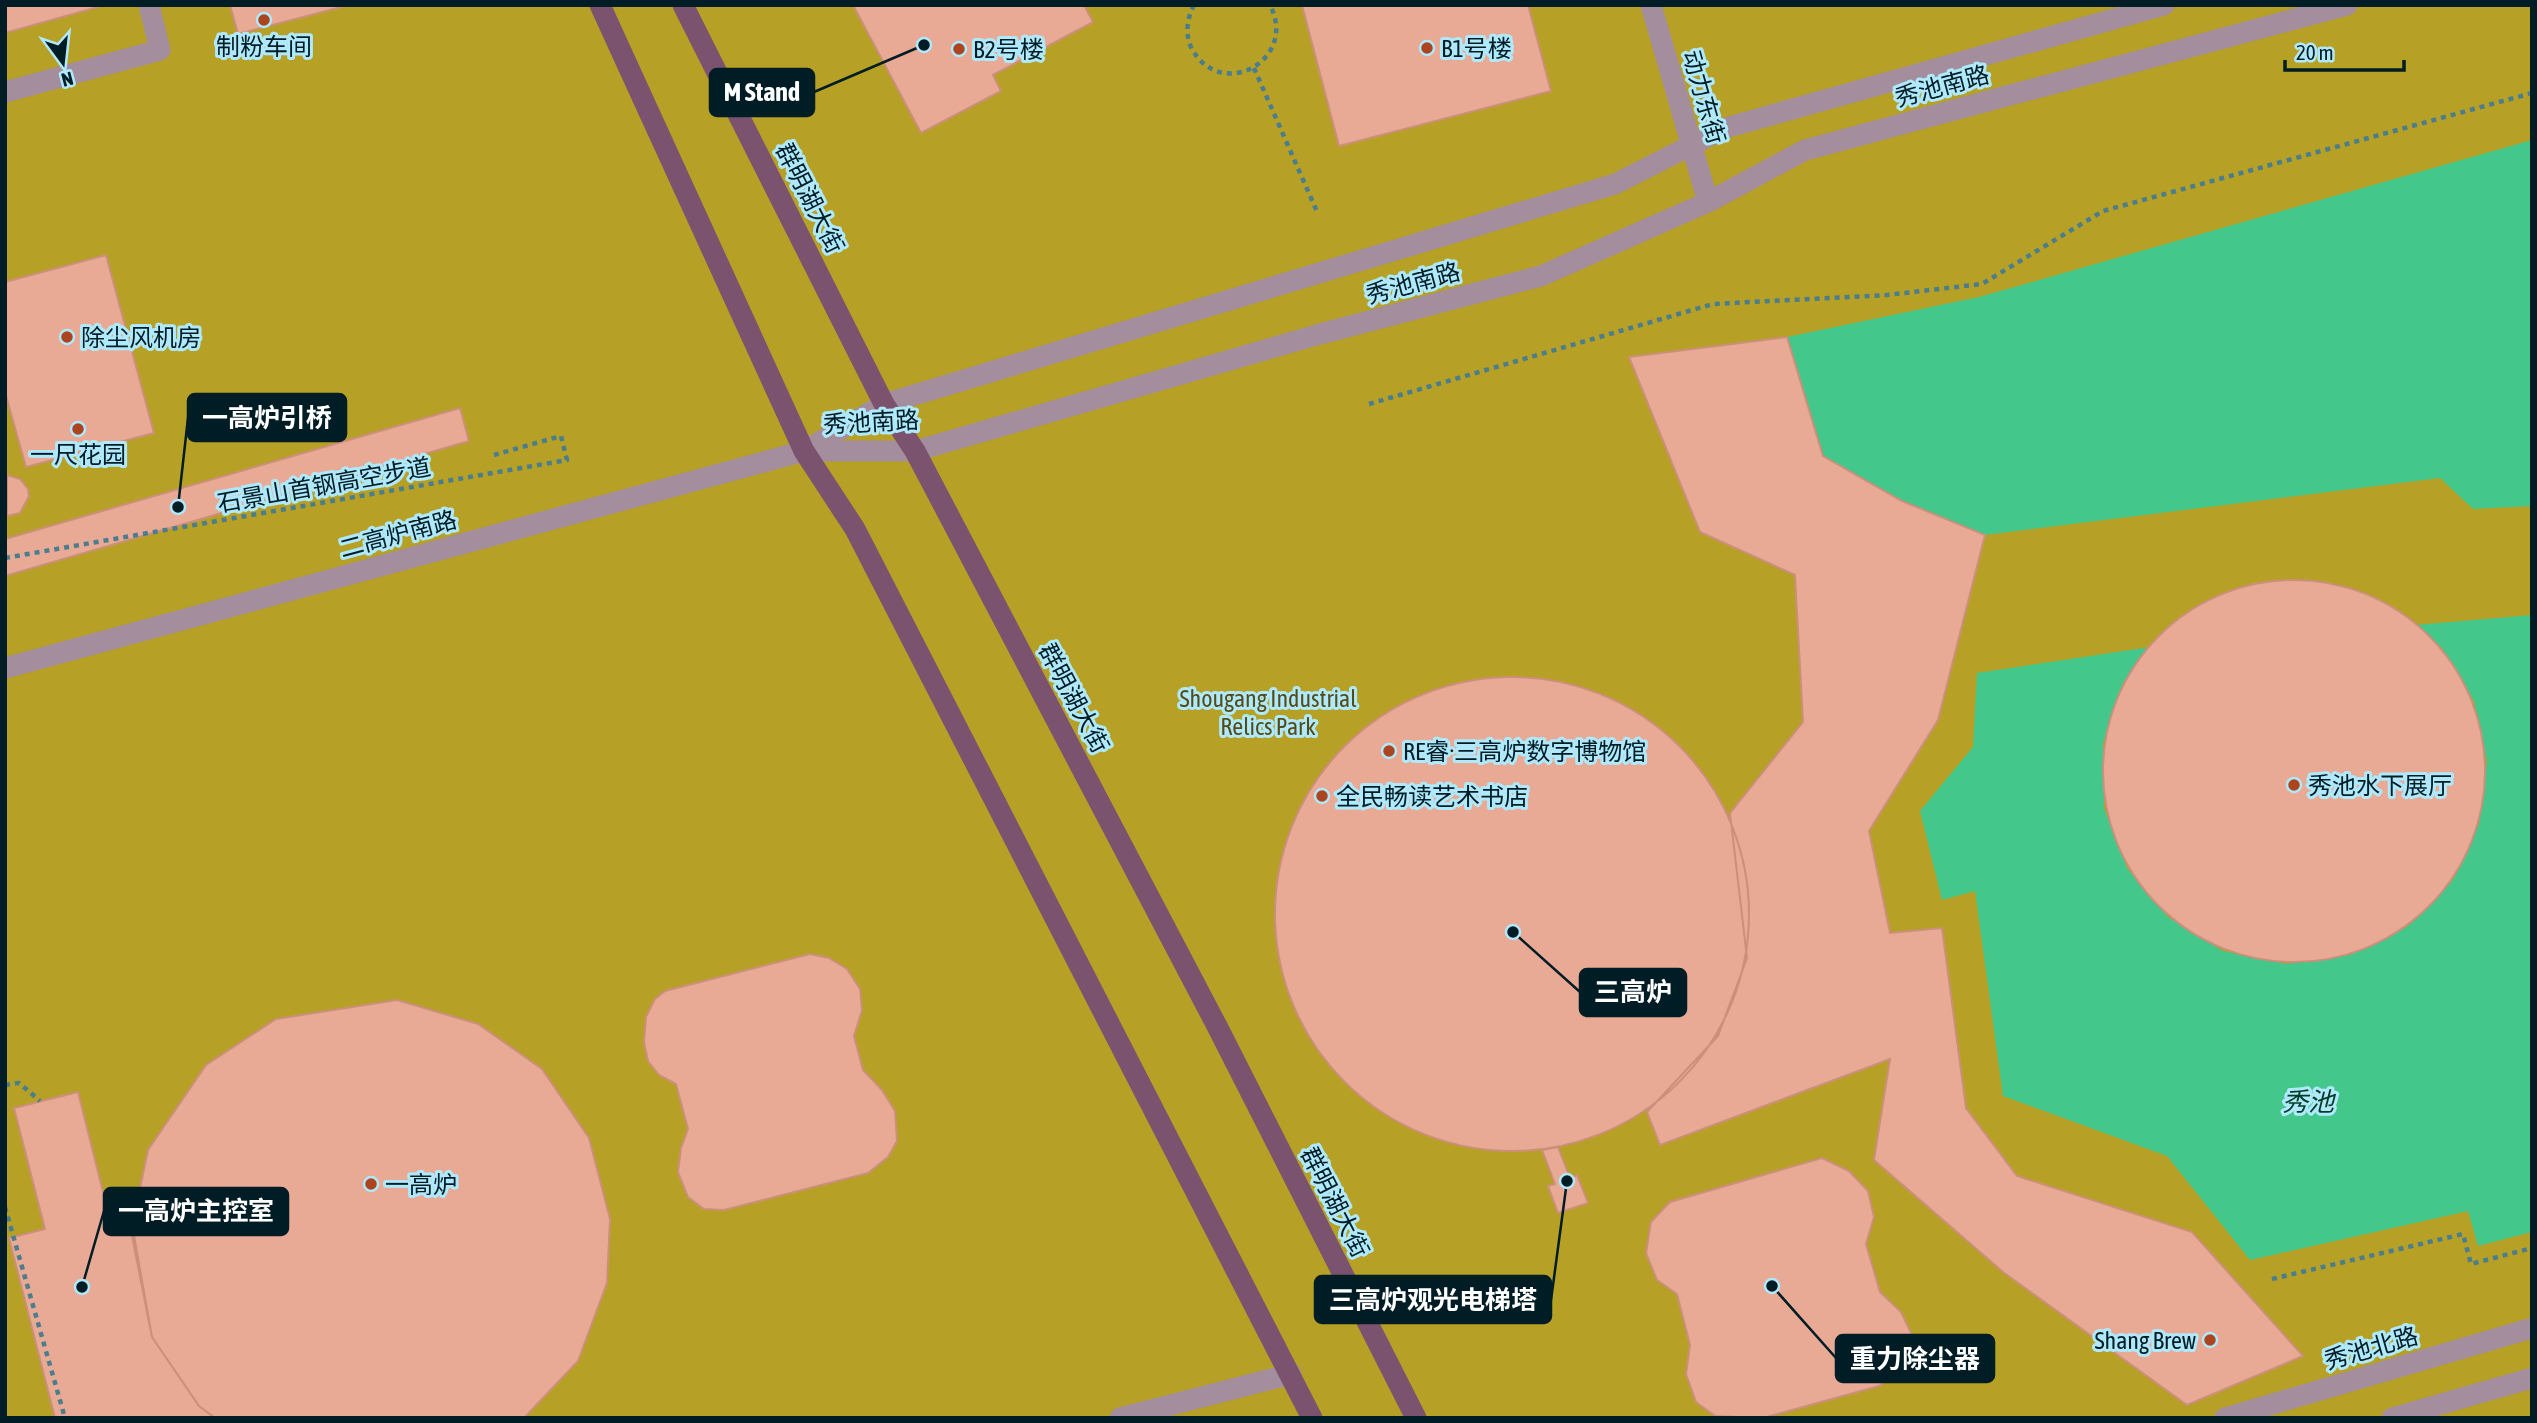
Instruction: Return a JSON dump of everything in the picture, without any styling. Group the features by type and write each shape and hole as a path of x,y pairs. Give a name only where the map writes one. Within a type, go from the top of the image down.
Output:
{"main road":[{"path":"600,5 804,451 855,529 1312,1418"},
{"name":"群明湖大街","path":"683,5 884,404 915,451 1218,1028 1416,1418"}],"street":[{"path":"5,92 160,50 149,5"},
{"name":"动力东街","path":"1651,5 1708,202"},
{"name":"秀池南路","path":"804,451 884,404 1615,184 1725,128 2164,5"},
{"name":"秀池南路","path":"804,451 915,451 1320,334 1541,276 1708,202 1805,150 2347,5"},
{"name":"二高炉南路","path":"5,668 804,451"},
{"name":"秀池北路","path":"2225,1418 2532,1328"},
{"path":"1120,1418 1291,1374"},
{"path":"2392,1418 2532,1378"}],"path":[{"path":"1194,5 1187,27 1189,43 1196,56 1208,67 1222,73 1239,73 1254,68 1266,59 1274,45 1277,30 1269,5"},
{"path":"1254,68 1318,214"},
{"path":"1369,404 1713,304 1887,295 1982,284 2103,211 2532,93"},
{"name":"石景山首钢高空步道","path":"5,558 567,460 561,436 494,455"},
{"path":"5,1085 19,1083 40,1101"},
{"path":"5,1207 65,1418"},
{"path":"2272,1279 2463,1234 2471,1264 2532,1248"}],"green space":[{"name":"Shougang Industrial Relics Park","path":"5,5 2532,5 2532,1418 5,1418"}],"water":[{"path":"2532,140 2532,506 2473,509 2440,478 1985,535 1902,501 1823,456 1787,337 1979,297"},
{"name":"秀池","path":"2532,615 2532,1232 2478,1246 2468,1211 2250,1260 2167,1156 2003,1096 1975,891 1942,900 1920,811 1973,747 1977,673 2150,647 2123,683 2103,743 2104,808 2127,868 2168,917 2223,951 2287,964 2350,955 2408,926 2453,880 2479,824 2487,762 2474,701 2442,648 2415,625"}],"building":[{"path":"5,5 105,5 5,33"},
{"name":"制粉车间","path":"230,5 349,5 238,34"},
{"name":"B2号楼","path":"853,5 1084,5 1093,22 993,75 1001,91 921,133"},
{"name":"B1号楼","path":"1302,5 1528,5 1551,91 1339,146"},
{"name":"除尘风机房","path":"106,255 154,433 26,467 5,392 5,282"},
{"path":"1787,337 1823,456 1902,501 1985,535 1938,720 1869,831 1890,933 1942,928 1966,1108 2017,1176 2192,1232 2303,1356 2187,1405 2003,1272 1874,1160 1890,1059 1660,1145 1647,1112 1718,1036 1747,958 1730,813 1803,722 1795,575 1700,532 1629,357"},
{"path":"460,408 469,441 5,576 5,539"},
{"path":"7,475 20,479 28,489 29,496 20,513 7,516"},
{"name":"秀池水下展厅","path":"2294,580 2331,584 2367,595 2400,612 2429,636 2453,665 2470,698 2481,734 2485,771 2481,808 2470,844 2453,877 2429,906 2400,930 2367,947 2331,958 2294,962 2257,958 2221,947 2188,930 2159,906 2135,877 2118,844 2107,808 2103,771 2107,734 2118,698 2135,665 2159,636 2188,612 2221,595 2257,584"},
{"path":"1512,677 1558,682 1603,695 1644,717 1680,746 1709,782 1731,823 1744,868 1749,914 1744,960 1731,1005 1709,1046 1680,1082 1644,1111 1603,1133 1558,1146 1512,1151 1466,1146 1421,1133 1380,1111 1344,1082 1315,1046 1293,1005 1280,960 1275,914 1280,868 1293,823 1315,782 1344,746 1380,717 1421,695 1466,682"},
{"path":"810,954 829,958 847,969 860,989 862,1010 854,1036 863,1070 882,1090 895,1111 897,1141 888,1157 868,1173 724,1210 704,1209 688,1197 678,1172 681,1148 688,1129 676,1084 659,1075 648,1061 644,1042 646,1017 655,999 665,991"},
{"name":"一高炉","path":"397,1000 478,1024 542,1069 589,1138 610,1219 607,1283 578,1361 524,1418 215,1418 199,1406 152,1337 131,1231 148,1150 206,1065 276,1019"},
{"path":"78,1092 112,1228 132,1224 152,1337 199,1406 215,1418 55,1418 9,1238 45,1229 14,1108"},
{"path":"1558,1147 1570,1178 1577,1175 1588,1203 1558,1213 1548,1186 1555,1184 1542,1150"},
{"path":"1822,1158 1849,1171 1868,1191 1874,1217 1866,1244 1880,1292 1901,1312 1911,1333 1905,1366 1879,1386 1763,1418 1715,1416 1696,1402 1686,1374 1690,1345 1677,1294 1657,1280 1646,1253 1651,1222 1670,1202"}],"place":[{"name":"制粉车间","path":"264,20"},
{"name":"M Stand","path":"924,45"},
{"name":"B1号楼","path":"1427,48"},
{"name":"B2号楼","path":"959,49"},
{"name":"除尘风机房","path":"67,337"},
{"name":"一尺花园","path":"78,429"},
{"name":"一高炉引桥","path":"178,507"},
{"name":"RE睿·三高炉数字博物馆","path":"1389,751"},
{"name":"秀池水下展厅","path":"2294,785"},
{"name":"全民畅读艺术书店","path":"1322,796"},
{"name":"三高炉","path":"1513,932"},
{"name":"三高炉观光电梯塔","path":"1567,1181"},
{"name":"一高炉","path":"371,1184"},
{"name":"重力除尘器","path":"1772,1286"},
{"name":"一高炉主控室","path":"82,1287"},
{"name":"Shang Brew","path":"2210,1340"}]}
